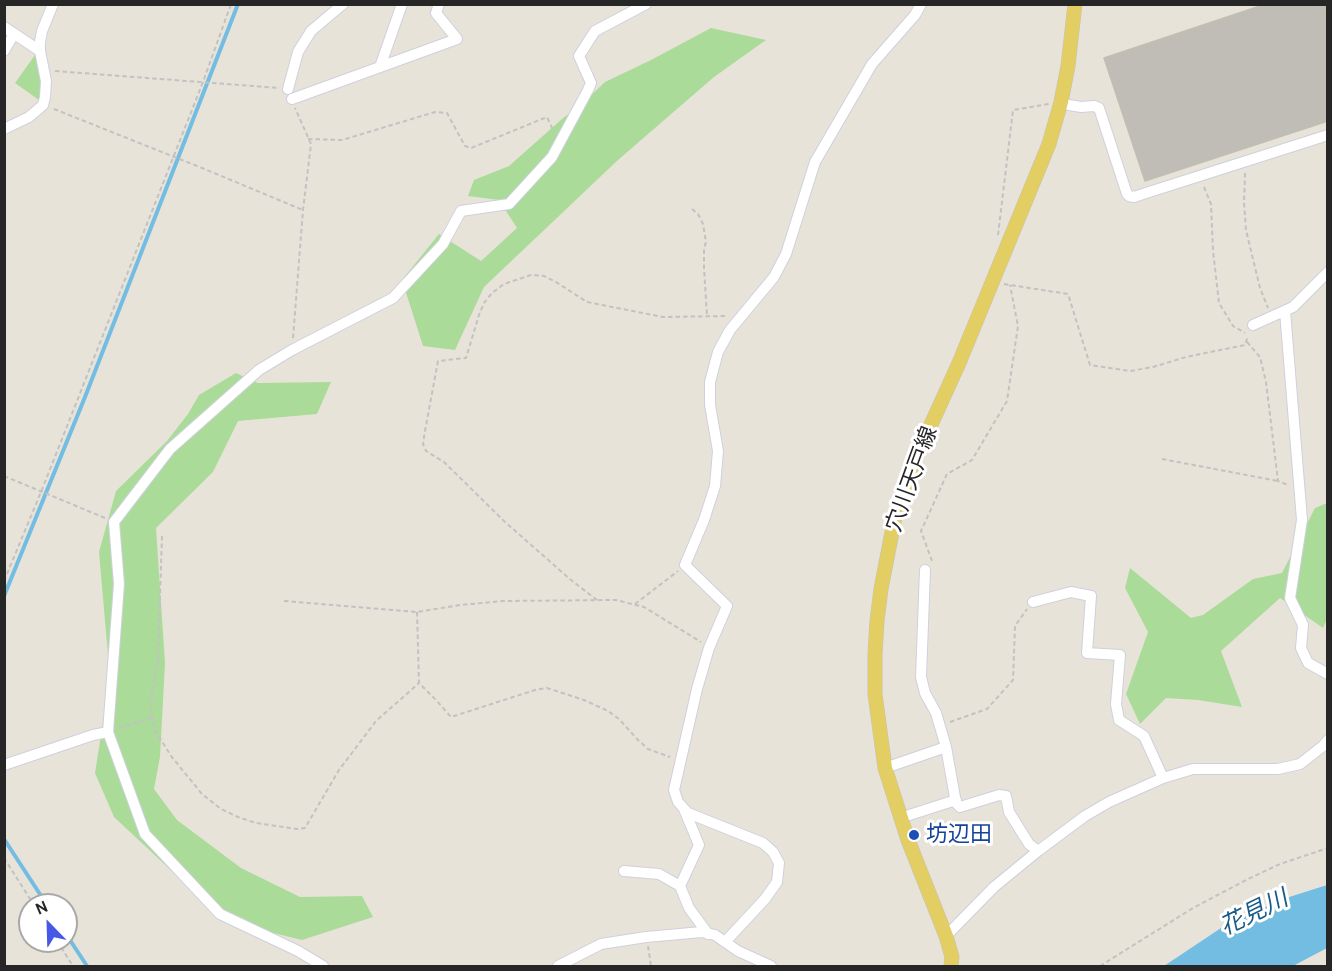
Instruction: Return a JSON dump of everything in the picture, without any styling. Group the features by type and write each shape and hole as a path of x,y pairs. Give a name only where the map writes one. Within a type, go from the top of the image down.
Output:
{"main road":[{"name":"穴川天戸線","path":"950,966 952,957 946,936 921,876 885,768 875,694 875,654 881,589 895,517 914,462 959,363 1049,144 1068,66 1075,4"}],"street":[{"path":"4,129 29,117 43,105 46,81 40,51 42,31 53,4"},
{"path":"343,4 311,31 298,52 290,94 380,67 457,39 436,13 439,4"},
{"path":"380,67 402,4"},
{"path":"322,966 298,951 220,914 145,834 108,732 119,585 114,522 170,449 259,370 292,350 393,298 443,244 461,211 509,204 552,157 591,83 579,56 596,31 646,4"},
{"path":"725,942 765,899 777,882 779,863 773,852 763,843 688,813 678,802 674,790 697,689 709,648 727,606 685,565 715,486 718,451 710,405 710,381 718,352 729,330 774,277 786,254 814,162 872,64 915,15 921,4"},
{"path":"4,27 40,51"},
{"path":"4,51 15,34"},
{"path":"1061,102 1081,107 1099,108 1127,194 1134,197 1328,135"},
{"path":"1253,325 1293,307 1328,272"},
{"path":"1285,311 1302,520 1290,598 1303,625 1301,648 1308,663 1328,674"},
{"path":"925,570 921,677 925,693 936,713 946,747 956,803 960,807 999,795 1006,796 1009,812 1029,844 1038,851"},
{"path":"1032,602 1071,592 1091,596 1087,653 1120,655 1116,704 1119,720 1144,736 1163,778"},
{"path":"4,765 108,732"},
{"path":"946,936 994,887 1085,816 1109,802 1163,778 1193,769 1278,769 1300,764 1328,740"},
{"path":"885,768 946,747"},
{"path":"900,818 956,800"},
{"path":"680,886 699,845 684,809"},
{"path":"624,871 659,874 680,886 689,908 708,934"},
{"path":"558,966 601,944 702,932 715,935 738,951 771,966"}],"path":[{"path":"4,581 41,492 231,4"},
{"path":"44,70 213,83 290,94 298,119 311,144 303,210 292,350"},
{"path":"996,245 1013,110 1061,102"},
{"path":"43,105 303,210"},
{"path":"308,139 342,140 435,112 447,113 465,146 471,148 547,117 559,144"},
{"path":"1245,161 1246,230 1260,288 1272,316"},
{"path":"992,282 1068,294 1090,365 1130,371 1245,345 1249,334 1233,326 1219,303 1211,204 1198,176"},
{"path":"692,208 703,224 706,242 704,268 707,316"},
{"path":"597,600 505,522 444,462 426,451 423,444 438,361 466,357 484,303 504,284 531,275 544,276 586,302 663,317 742,315"},
{"path":"925,570 932,561 921,531 947,474 972,460 1006,401 1018,326 1010,285"},
{"path":"1246,341 1260,357 1266,382 1278,481"},
{"path":"1162,459 1278,481 1299,489"},
{"path":"4,476 114,522"},
{"path":"162,536 158,657 150,705 152,717 155,729 171,756 202,794 221,809 256,823 297,829 305,828 339,770 376,721 419,683"},
{"path":"635,604 685,565"},
{"path":"284,601 417,612 504,601 616,600 635,604 656,614 709,648"},
{"path":"939,725 987,709 1013,680 1015,626 1032,602"},
{"path":"417,612 419,683 451,717 547,688 584,700 608,711 648,749 681,762"},
{"path":"108,732 152,717"},
{"path":"1100,966 1193,908 1248,879 1280,864 1328,848"},
{"path":"4,858 26,893"},
{"path":"646,937 651,966"},
{"path":"65,953 73,966"}],"green space":[{"path":"711,28 766,40 714,77 618,160 484,287 455,350 423,346 402,280 439,234 481,261 517,228 499,200 468,196 474,180 509,166 605,82"},
{"path":"35,55 41,77 39,100 15,83"},
{"path":"236,373 258,383 331,382 317,414 238,421 213,472 156,528 165,663 160,757 154,789 177,820 241,868 300,897 362,896 373,917 302,940 245,926 175,874 114,817 95,773 110,678 99,552 116,491 167,441 188,414 199,395"},
{"path":"1327,503 1327,619 1323,628 1280,598 1221,651 1242,707 1166,698 1140,724 1126,694 1148,632 1125,588 1130,568 1191,618 1203,615 1253,579 1282,573 1315,508"}],"water":[{"name":"花見川","path":"1327,885 1327,948 1293,966 1164,966 1224,926 1283,899"}],"building":[{"path":"1266,4 1328,4 1328,121 1145,181 1104,58"}],"waterway":[{"path":"4,596 85,397 238,4"},
{"path":"4,839 39,893"},
{"path":"78,952 87,966"}],"place":[{"name":"坊辺田","path":"914,835"}]}
